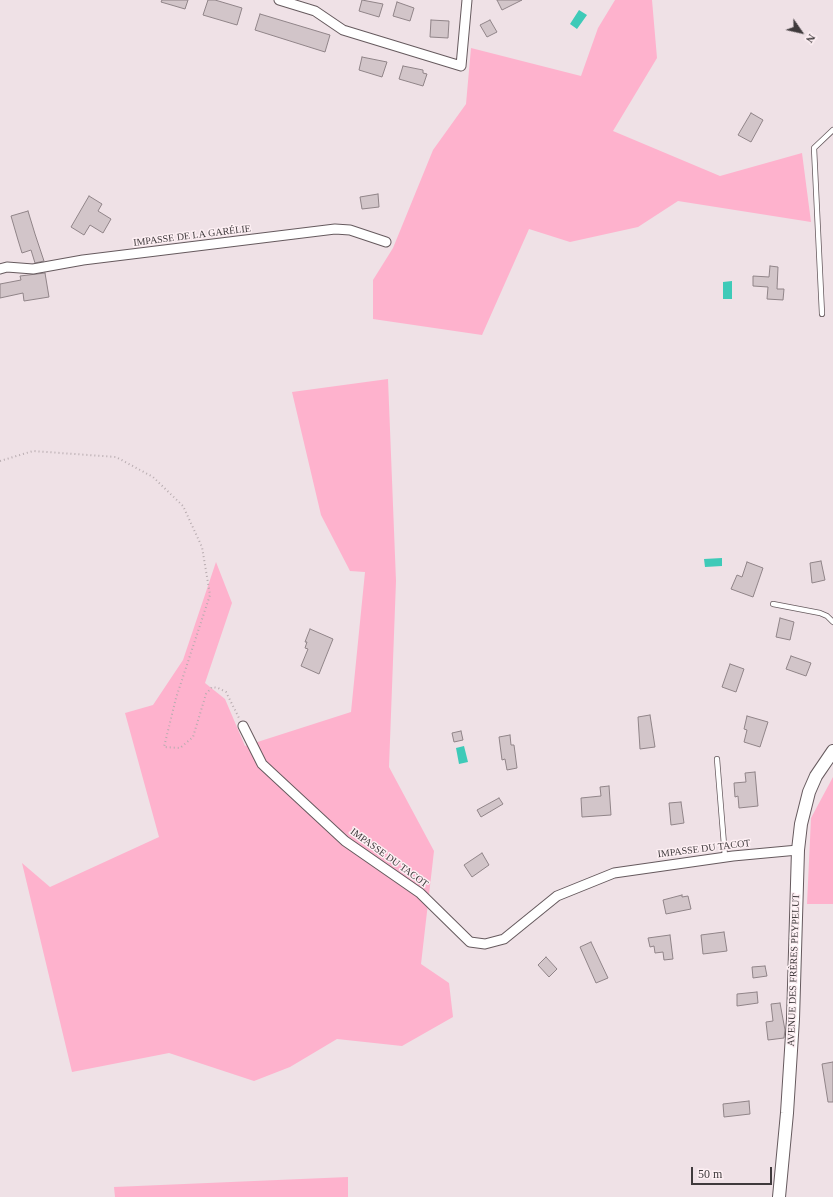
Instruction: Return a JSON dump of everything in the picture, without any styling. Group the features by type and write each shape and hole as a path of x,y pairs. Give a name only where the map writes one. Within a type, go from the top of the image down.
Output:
{"main road":[{"name":"AVENUE DES FRÈRES PEYPELUT","path":"779,1197 787,1113 793,1019 798,850 803,810 809,792 816,776 833,751"}],"street":[{"path":"279,0 315,10 343,30 461,66 466,0"},
{"name":"IMPASSE DE LA GARÉLIE","path":"0,270 7,267 33,269 83,260 334,229 350,230 386,242"},
{"name":"IMPASSE DU TACOT","path":"243,726 262,764 345,841 420,893 470,942 485,944 504,938 557,896 614,873 725,857 798,850"}],"lane":[{"path":"822,314 814,148 833,130"},
{"path":"773,604 820,613 827,616 833,622"},
{"path":"717,759 725,857"}],"path":[{"path":"0,461 33,451 116,456 153,477 184,506 202,547 210,595 176,698 164,747 180,748 193,737 206,694 212,687 226,692 243,726"}],"shaded area":[{"path":"615,0 652,0 657,58 613,131 720,176 802,153 811,222 678,201 638,227 570,242 529,229 482,335 373,319 373,280 393,248 433,150 466,104 471,48 581,76 598,28"},
{"path":"579,10 587,15 577,29 570,24"},
{"path":"732,281 732,299 723,299 723,282"},
{"path":"388,379 396,581 389,767 434,851 421,964 449,983 453,1017 402,1046 337,1039 290,1067 254,1081 169,1053 72,1072 22,863 50,887 159,837 125,713 153,705 183,660 216,562 232,603 205,683 225,699 245,746 351,712 365,572 350,571 321,515 292,392"},
{"path":"722,558 722,566 705,567 704,559"},
{"path":"464,746 468,762 459,764 456,748"},
{"path":"833,777 833,904 807,904 811,818"},
{"path":"348,1177 348,1197 115,1197 114,1187"}],"building":[{"path":"162,0 188,0 185,9 161,2"},
{"path":"208,0 215,0 242,8 237,25 203,15"},
{"path":"362,0 383,4 379,17 359,11"},
{"path":"497,0 522,0 502,10"},
{"path":"397,2 414,8 410,21 393,16"},
{"path":"260,14 330,35 325,52 255,30"},
{"path":"431,20 449,21 448,38 430,37"},
{"path":"490,20 497,32 487,37 480,25"},
{"path":"362,57 387,62 382,77 359,70"},
{"path":"403,66 423,70 423,73 427,74 423,86 399,79"},
{"path":"751,113 763,120 751,142 738,135"},
{"path":"378,194 379,207 362,209 360,197"},
{"path":"89,196 102,204 98,211 111,219 103,233 90,225 84,235 71,227"},
{"path":"28,211 44,261 35,263 31,250 22,253 11,216"},
{"path":"770,266 778,267 777,289 784,289 783,300 767,299 768,287 753,286 753,276 769,277"},
{"path":"45,273 49,297 24,301 23,293 0,298 0,284 21,280 20,276"},
{"path":"821,561 825,580 812,583 810,563"},
{"path":"747,562 763,568 753,597 731,589 737,575 742,577"},
{"path":"780,618 794,622 790,640 776,637"},
{"path":"310,629 333,639 319,674 301,666 308,649 305,648 307,642 305,642"},
{"path":"791,656 811,663 806,676 786,669"},
{"path":"730,664 744,669 736,692 722,687"},
{"path":"650,715 655,747 640,749 638,717"},
{"path":"747,716 768,722 760,747 744,742 747,730 744,729"},
{"path":"461,731 463,740 454,742 452,733"},
{"path":"510,735 511,745 514,745 517,768 507,770 505,759 502,760 499,737"},
{"path":"755,772 758,806 739,808 738,796 735,797 734,783 746,782 745,773"},
{"path":"609,786 611,815 582,817 581,798 601,796 600,787"},
{"path":"499,798 503,804 481,817 477,810"},
{"path":"681,802 684,823 671,825 669,803"},
{"path":"482,853 489,865 472,877 464,865"},
{"path":"682,895 682,897 688,896 691,909 666,914 663,900"},
{"path":"724,932 727,951 703,954 701,935"},
{"path":"670,935 673,959 664,960 663,952 655,953 654,946 650,947 648,938"},
{"path":"591,942 608,978 596,983 580,947"},
{"path":"546,957 557,969 549,977 538,965"},
{"path":"765,966 767,976 753,978 752,967"},
{"path":"757,992 758,1003 737,1006 737,994"},
{"path":"780,1003 785,1030 784,1038 768,1040 766,1022 773,1021 771,1004"},
{"path":"833,1062 833,1102 828,1102 822,1064"},
{"path":"749,1101 750,1114 724,1117 723,1104"}]}
